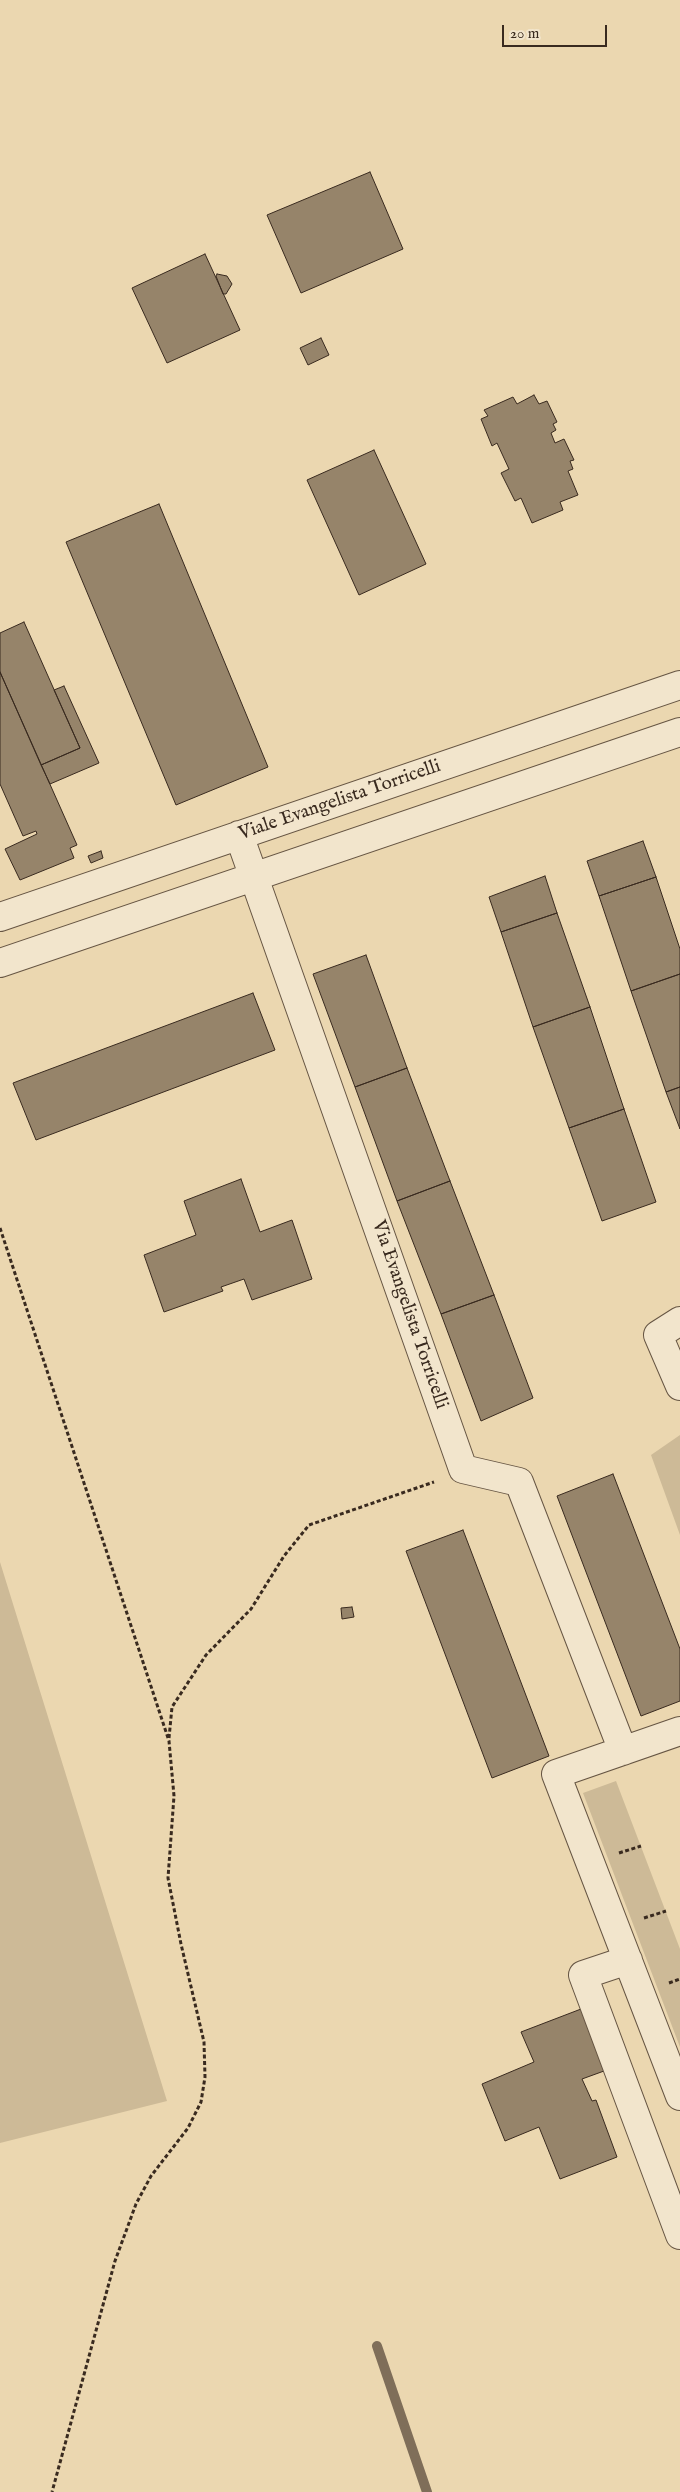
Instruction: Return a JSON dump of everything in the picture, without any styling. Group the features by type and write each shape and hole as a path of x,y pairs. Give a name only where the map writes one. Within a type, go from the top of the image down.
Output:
{"street":[{"name":"Viale Evangelista Torricelli","path":"0,917 680,685"},
{"path":"0,963 680,732"},
{"name":"Via Evangelista Torricelli","path":"239,835 463,1469"},
{"path":"680,1321 658,1335 680,1386"},
{"path":"463,1469 519,1482 624,1750"},
{"path":"680,1731 556,1774 680,2096"},
{"path":"628,1960 583,1975 680,2236"}],"path":[{"path":"0,1228 169,1741"},
{"path":"52,2492 114,2261 144,2190 152,2176 188,2128 201,2102 205,2077 204,2042 168,1878 174,1796 169,1741 172,1707 206,1655 251,1610 284,1556 309,1525 435,1482 463,1469"}],"shaded area":[{"path":"680,1435 680,1535 651,1455"},
{"path":"0,1562 167,2101 0,2143"},
{"path":"616,1781 680,1949 680,2047 583,1793"}],"building":[{"path":"370,172 403,249 301,293 267,215"},
{"path":"205,254 240,330 167,363 132,288"},
{"path":"217,274 227,276 232,284 226,294 223,294 216,276"},
{"path":"321,338 329,355 308,365 300,348"},
{"path":"534,395 539,404 547,401 557,422 553,424 556,430 551,433 555,443 564,439 574,460 570,461 573,469 568,471 578,495 560,502 563,510 532,523 521,498 515,501 501,473 509,469 497,443 492,446 481,419 488,416 484,410 513,397 517,404"},
{"path":"374,450 426,564 359,595 307,480"},
{"path":"159,504 268,767 176,805 66,542"},
{"path":"24,622 80,748 41,765 0,672 0,633"},
{"path":"0,672 77,845 70,848 74,858 20,880 5,849 37,834 36,831 23,836 0,784"},
{"path":"64,686 99,763 50,784 41,765 80,748 54,690"},
{"path":"643,841 656,877 599,896 587,861"},
{"path":"101,851 103,858 91,863 88,856"},
{"path":"545,876 557,913 501,932 489,897"},
{"path":"656,877 680,949 680,974 631,991 599,896"},
{"path":"557,913 590,1007 533,1027 501,932"},
{"path":"366,955 407,1068 355,1087 313,974"},
{"path":"680,974 680,1087 666,1092 631,991"},
{"path":"253,993 275,1050 36,1140 13,1083"},
{"path":"590,1007 624,1109 569,1128 533,1027"},
{"path":"407,1068 450,1181 397,1201 355,1087"},
{"path":"680,1087 680,1129 666,1092"},
{"path":"624,1109 656,1202 602,1221 569,1128"},
{"path":"241,1179 260,1232 292,1220 312,1279 252,1300 244,1279 221,1287 223,1291 164,1312 144,1255 196,1235 184,1201"},
{"path":"450,1181 494,1295 441,1314 397,1201"},
{"path":"494,1295 533,1398 481,1421 441,1314"},
{"path":"613,1474 680,1649 680,1701 641,1716 557,1496"},
{"path":"463,1530 549,1756 492,1778 406,1551"},
{"path":"352,1607 354,1617 342,1619 341,1608"},
{"path":"581,2009 604,2071 582,2079 592,2101 596,2100 617,2157 560,2179 539,2127 505,2141 482,2084 534,2062 521,2032"}],"waterway":[{"path":"377,2346 427,2492"}]}
